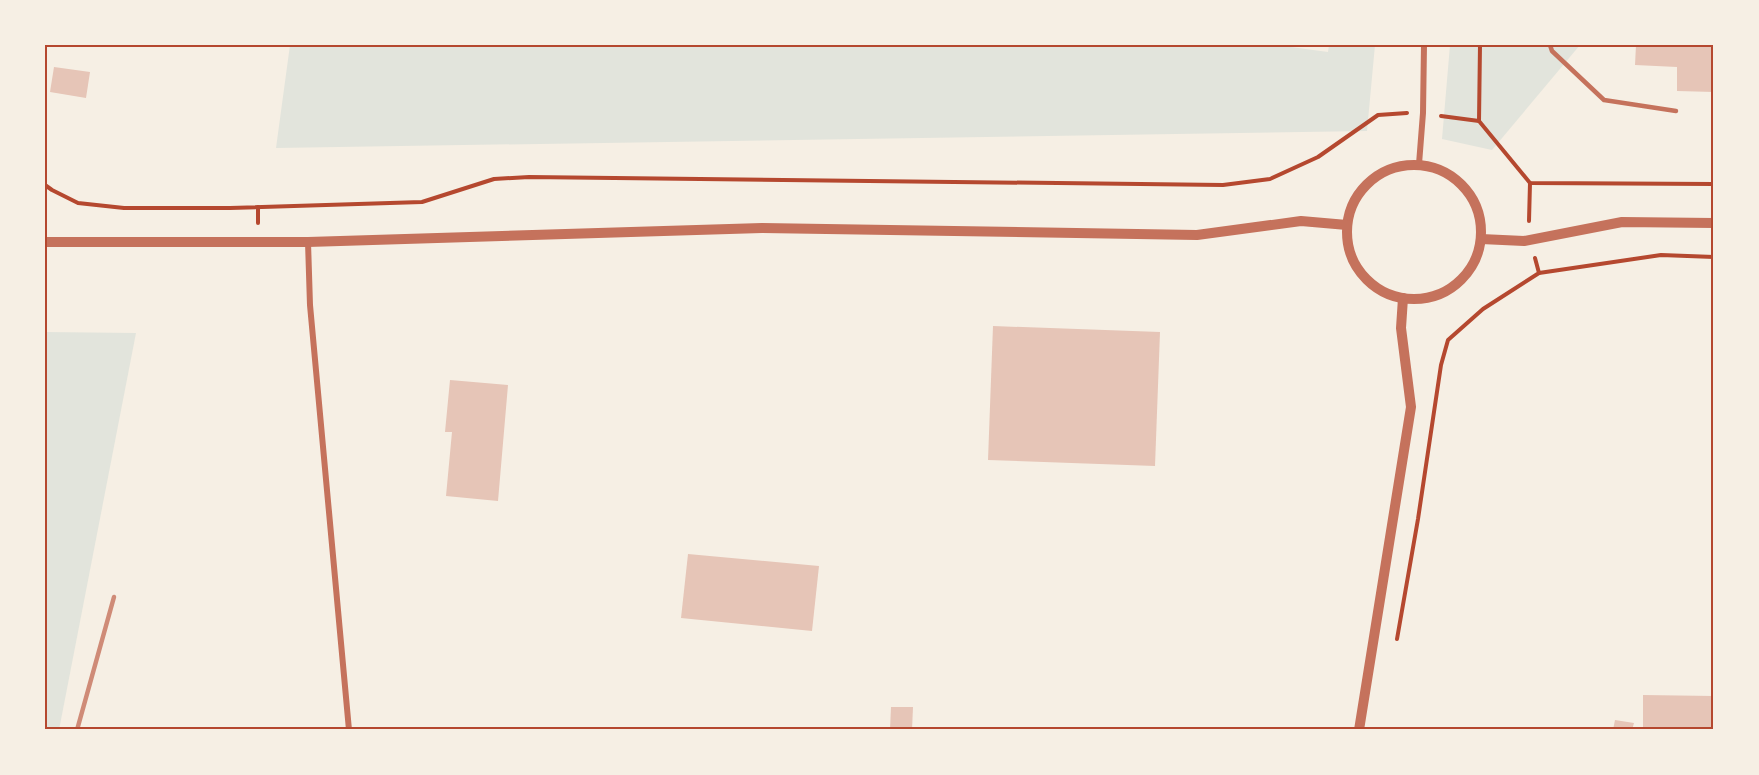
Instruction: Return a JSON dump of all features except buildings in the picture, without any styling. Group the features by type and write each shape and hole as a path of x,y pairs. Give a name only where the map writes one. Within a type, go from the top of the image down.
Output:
{"street":[{"path":"1419,164 1423,113 1424,45"},
{"path":"1419,164 1440,169 1458,181 1472,198 1480,218 1481,239 1473,265 1455,285 1431,297 1403,298 1384,292 1368,280 1355,264 1348,245 1347,225 1355,200 1371,180 1393,168 1419,164"},
{"path":"45,242 308,242 762,228 1197,235 1301,221 1347,225"},
{"path":"1481,239 1529,240 1622,222 1714,223"},
{"path":"308,242 309,298 349,730"},
{"path":"1359,730 1411,407 1401,328 1403,298"}],"lane":[{"path":"1550,45 1552,51 1604,100 1676,111"}],"path":[{"path":"1480,45 1479,121 1530,183 1529,240 1539,273"},
{"path":"45,185 78,203 124,208 230,208 422,202 494,179 529,177 1223,185 1270,179 1318,158 1378,114 1423,113 1479,121"},
{"path":"1530,183 1714,184"},
{"path":"1396,645 1419,519 1441,364 1448,340 1483,309 1539,273 1661,255 1714,257"}],"shaded area":[{"path":"290,45 1276,45 1328,52 1329,45 1375,45 1367,131 276,148"},
{"path":"1450,45 1580,45 1492,150 1442,139"},
{"path":"45,332 136,333 59,730 45,730"}],"railway":[{"path":"77,730 114,597"}]}
